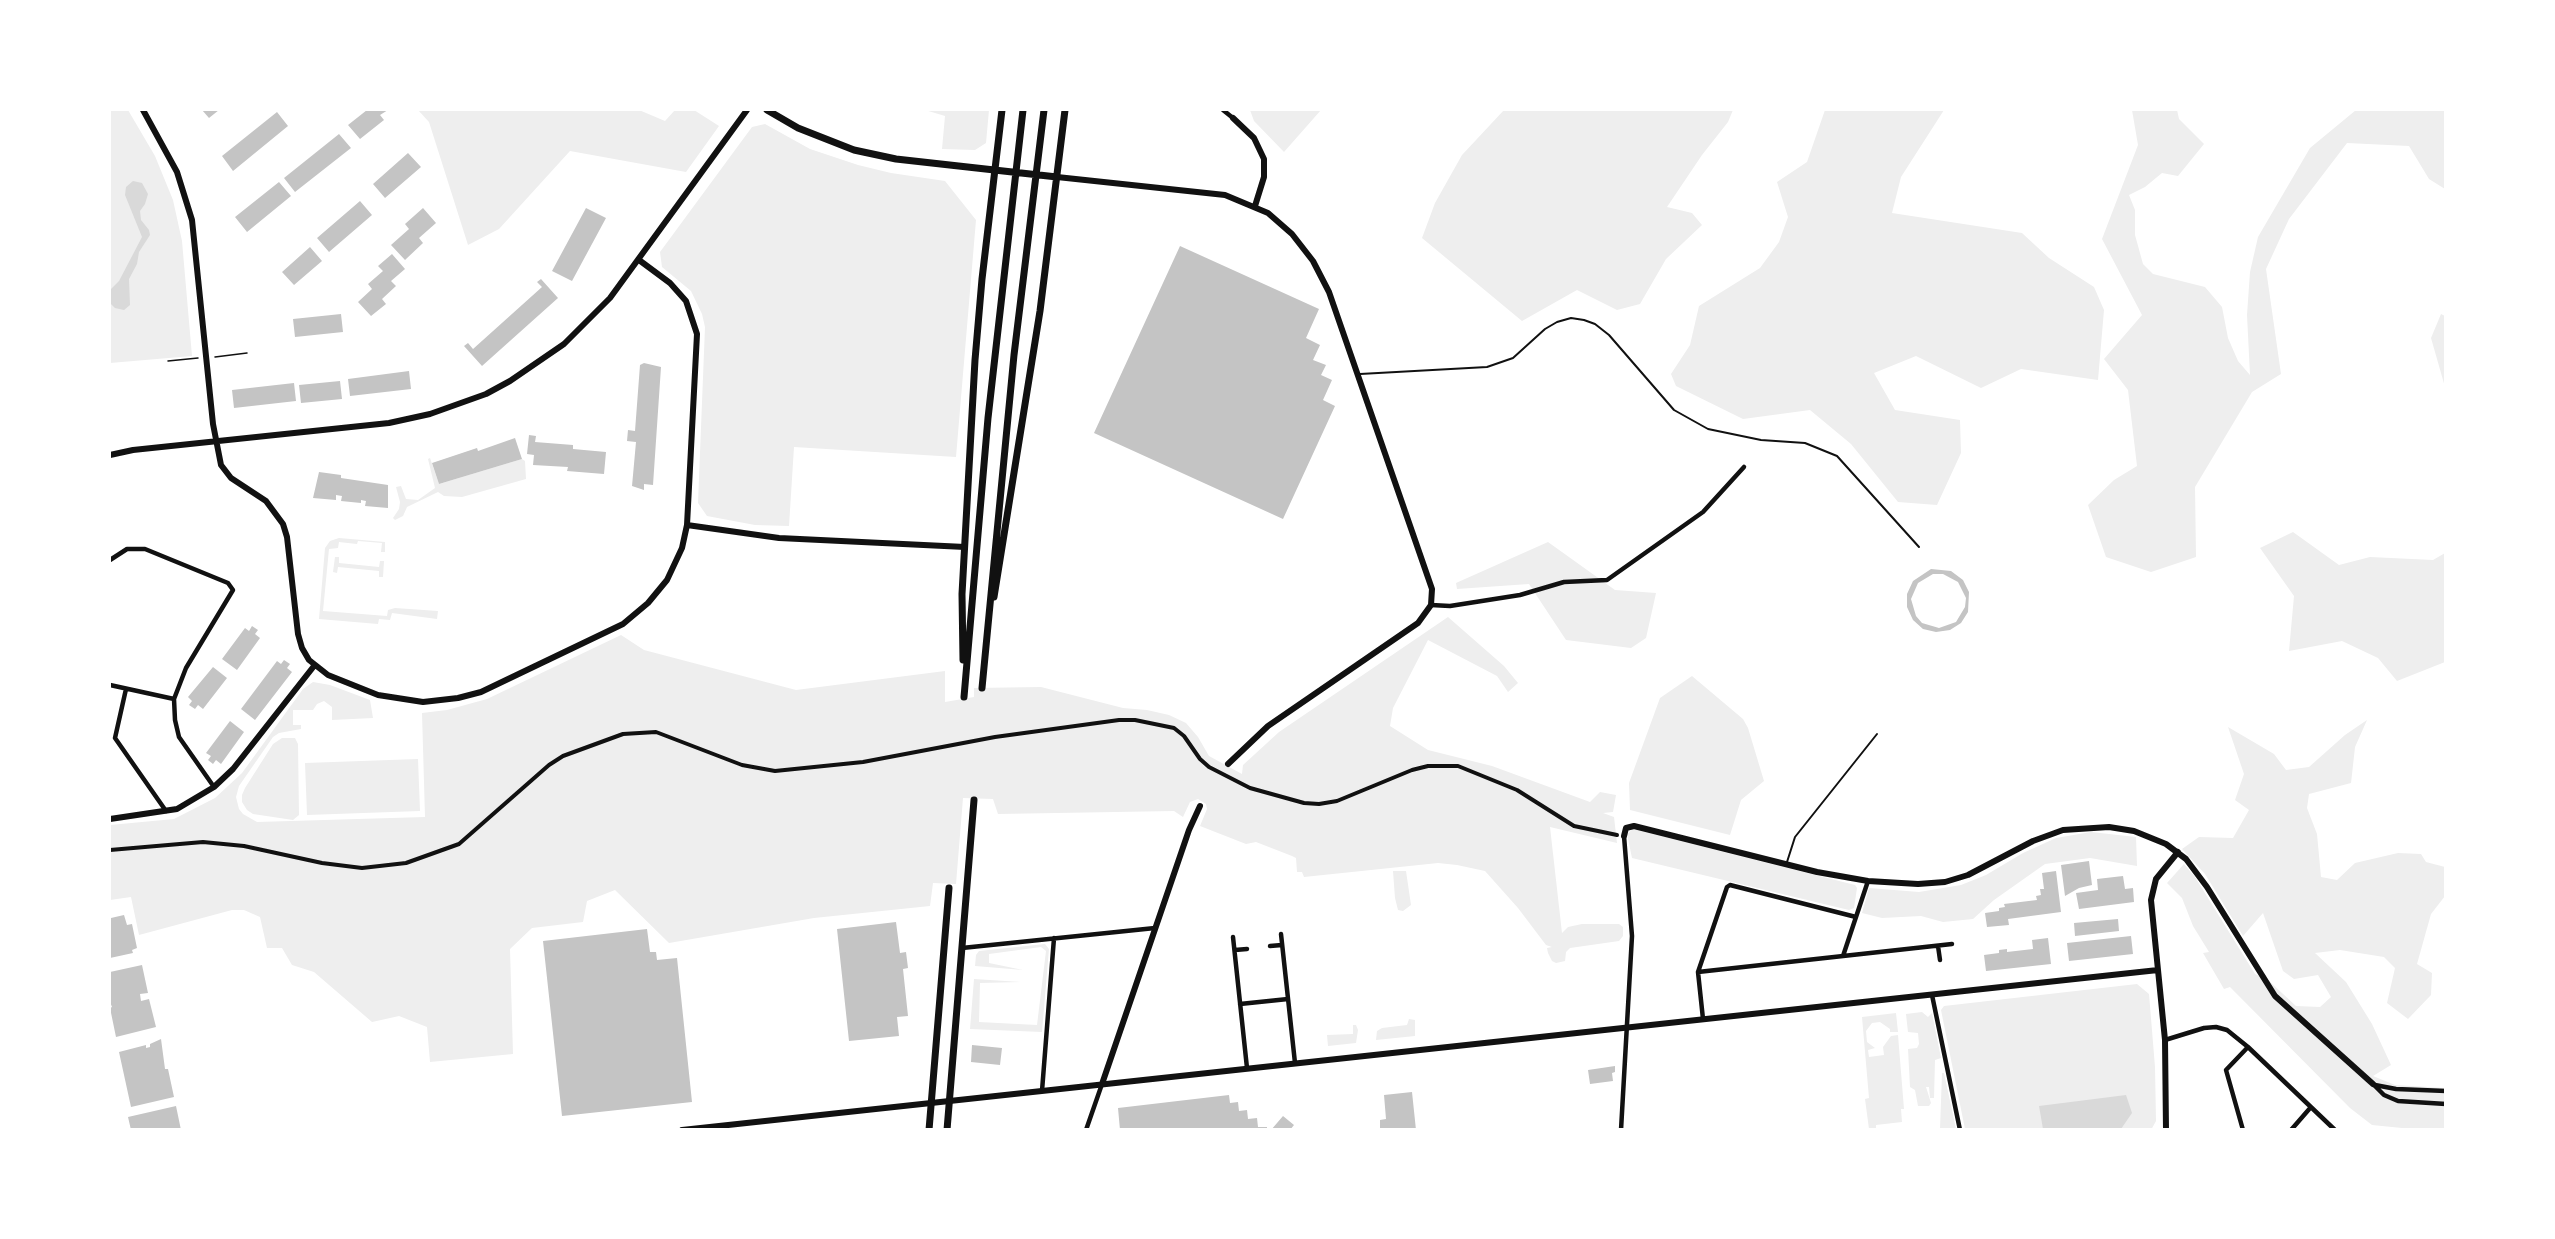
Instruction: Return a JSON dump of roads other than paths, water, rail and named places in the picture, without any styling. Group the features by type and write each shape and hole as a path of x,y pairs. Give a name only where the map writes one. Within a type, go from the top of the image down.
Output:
{"main road":[{"path":"767,110 806,131 854,150 896,159 1057,177"},
{"path":"1002,110 982,279 964,547 962,594 964,697 988,417 1023,110"},
{"path":"982,688 1005,440 1044,110"},
{"path":"986,649 1037,332 1065,110"},
{"path":"947,1130 974,800"},
{"path":"929,1130 949,888"}],"street":[{"path":"143,110 177,172 192,220 218,458 224,471 236,482 266,501 283,524 287,537 301,645 314,666 335,678 396,699 434,702 481,692 616,628 637,613 659,591 670,575 682,548 687,525 697,334 686,301 670,283 639,260"},
{"path":"110,455 133,450 389,423 430,414 486,394 564,344 610,298 747,110"},
{"path":"1223,110 1254,138 1264,159 1264,177 1255,206"},
{"path":"1057,177 1211,192 1255,206 1284,226 1313,261 1329,292 1428,578 1433,598 1431,605 1418,622 1268,726 1228,764"},
{"path":"1431,605 1450,606 1520,595 1564,582 1607,580 1703,512 1744,467"},
{"path":"687,525 779,538 964,547"},
{"path":"110,560 127,549 145,549 228,583 233,590 186,668 174,699 179,737 214,787"},
{"path":"110,819 166,812 189,803 214,787 233,769 314,666"},
{"path":"110,685 174,699"},
{"path":"126,689 112,738 166,812"},
{"path":"110,850 203,842 244,846 322,863 362,868 406,862 459,843 549,765 563,756 623,734 656,732 742,765 775,771 863,762 994,737 1127,720 1174,728 1184,736 1200,759 1209,767 1250,788 1304,803 1319,804 1337,801 1412,770 1428,766 1458,766 1517,790 1574,826 1620,835"},
{"path":"1086,1130 1189,830 1200,806"},
{"path":"1620,1130 1632,936 1620,835 1626,828 1634,826 1786,864 1868,881 1918,884 1957,879 1982,869 2042,837 2077,828 2127,829 2151,837 2178,852 2200,876 2275,996 2391,1099 2445,1104"},
{"path":"2166,1130 2165,1040 2151,891 2156,879 2178,852"},
{"path":"1843,956 1868,881"},
{"path":"1702,1019 1698,972 1727,887 1730,885 1856,917"},
{"path":"962,948 1155,928"},
{"path":"1281,934 1295,1063"},
{"path":"1233,937 1247,1068"},
{"path":"1042,1090 1054,938"},
{"path":"1698,972 1952,944"},
{"path":"1270,946 1282,945"},
{"path":"1938,946 1940,960"},
{"path":"1235,950 1247,949"},
{"path":"682,1130 2158,970"},
{"path":"1932,994 1960,1130"},
{"path":"1240,1004 1288,999"},
{"path":"2165,1040 2204,1028 2216,1027 2235,1035 2335,1130"},
{"path":"2243,1130 2226,1070 2248,1047"},
{"path":"2373,1084 2396,1089 2445,1091"},
{"path":"2429,1090 2432,1096 2429,1103"},
{"path":"2437,1103 2435,1097 2438,1091"},
{"path":"2291,1130 2311,1107"}],"lane":[{"path":"1357,374 1487,367 1513,358 1545,329 1557,322 1571,318 1584,320 1595,324 1609,335 1674,410 1708,429 1761,440 1805,443 1837,456 1918,547"},
{"path":"1786,864 1795,837 1877,734"}]}
